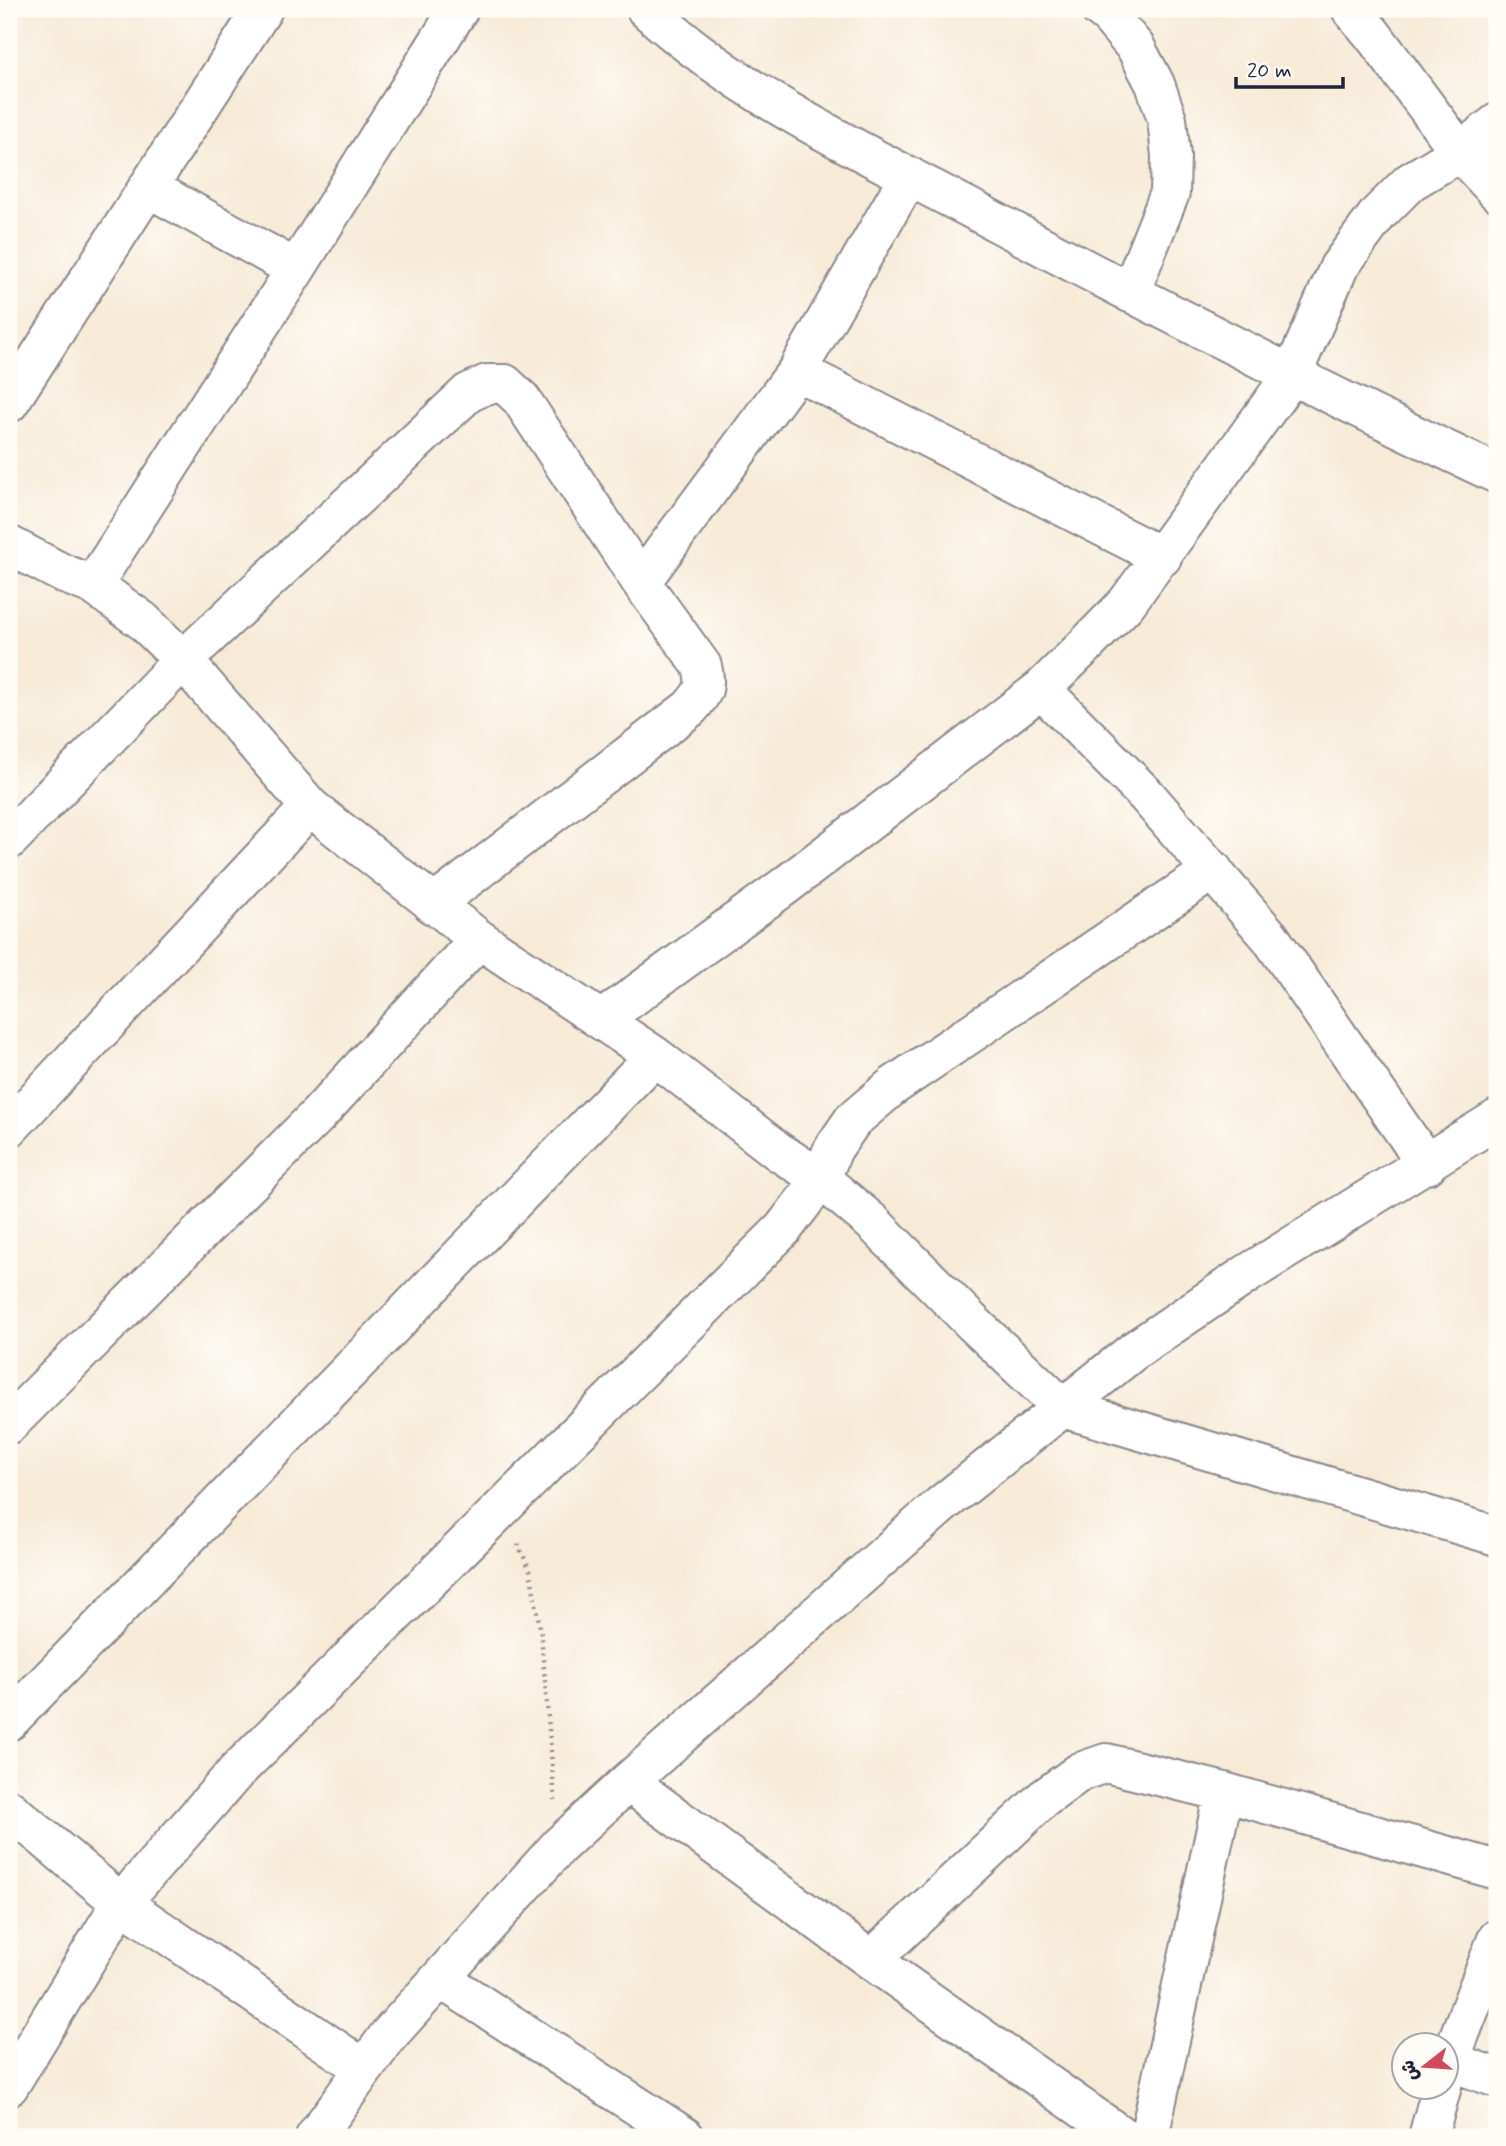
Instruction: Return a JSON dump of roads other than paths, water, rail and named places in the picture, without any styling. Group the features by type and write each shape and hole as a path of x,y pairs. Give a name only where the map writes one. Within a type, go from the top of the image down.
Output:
{"street":[{"path":"9,403 263,9"},
{"path":"93,585 459,9"},
{"path":"646,9 679,39 740,83 807,124 1130,293 1497,474"},
{"path":"1100,9 1136,48 1155,84 1167,120 1170,144 1170,193 1130,293"},
{"path":"1351,9 1460,152 1497,192"},
{"path":"601,1020 785,886 1041,689 1126,604 1292,375 1339,267 1378,214 1410,182 1460,152 1497,123"},
{"path":"641,582 797,371 909,176"},
{"path":"149,188 296,269"},
{"path":"797,371 1162,557"},
{"path":"9,839 183,660 468,393 487,384 505,384 521,399 641,582 702,666 706,682 702,694 690,708 433,905"},
{"path":"9,545 62,573 93,585 143,621 183,660 310,807 479,939 655,1056 779,1152 821,1179 872,1222 1063,1408 1497,1536"},
{"path":"1041,689 1147,796 1270,937 1427,1165"},
{"path":"9,1128 310,807"},
{"path":"9,2086 121,1903 236,1772 783,1229 821,1179 833,1149 853,1120 893,1086 1213,870"},
{"path":"9,1424 318,1115 479,939"},
{"path":"9,1721 655,1056"},
{"path":"315,2137 388,2036 559,1846 941,1505 1135,1350 1247,1274 1427,1165 1497,1119"},
{"path":"871,1960 1042,1799 1080,1772 1106,1763 1224,1791 1497,1870"},
{"path":"628,1782 871,1960 1123,2137"},
{"path":"1149,2137 1224,1791"},
{"path":"9,1809 121,1903 363,2068"},
{"path":"1460,2036 1497,1939"},
{"path":"441,1979 685,2137"},
{"path":"1460,2074 1497,2078"},
{"path":"1428,2137 1438,2100"}]}
